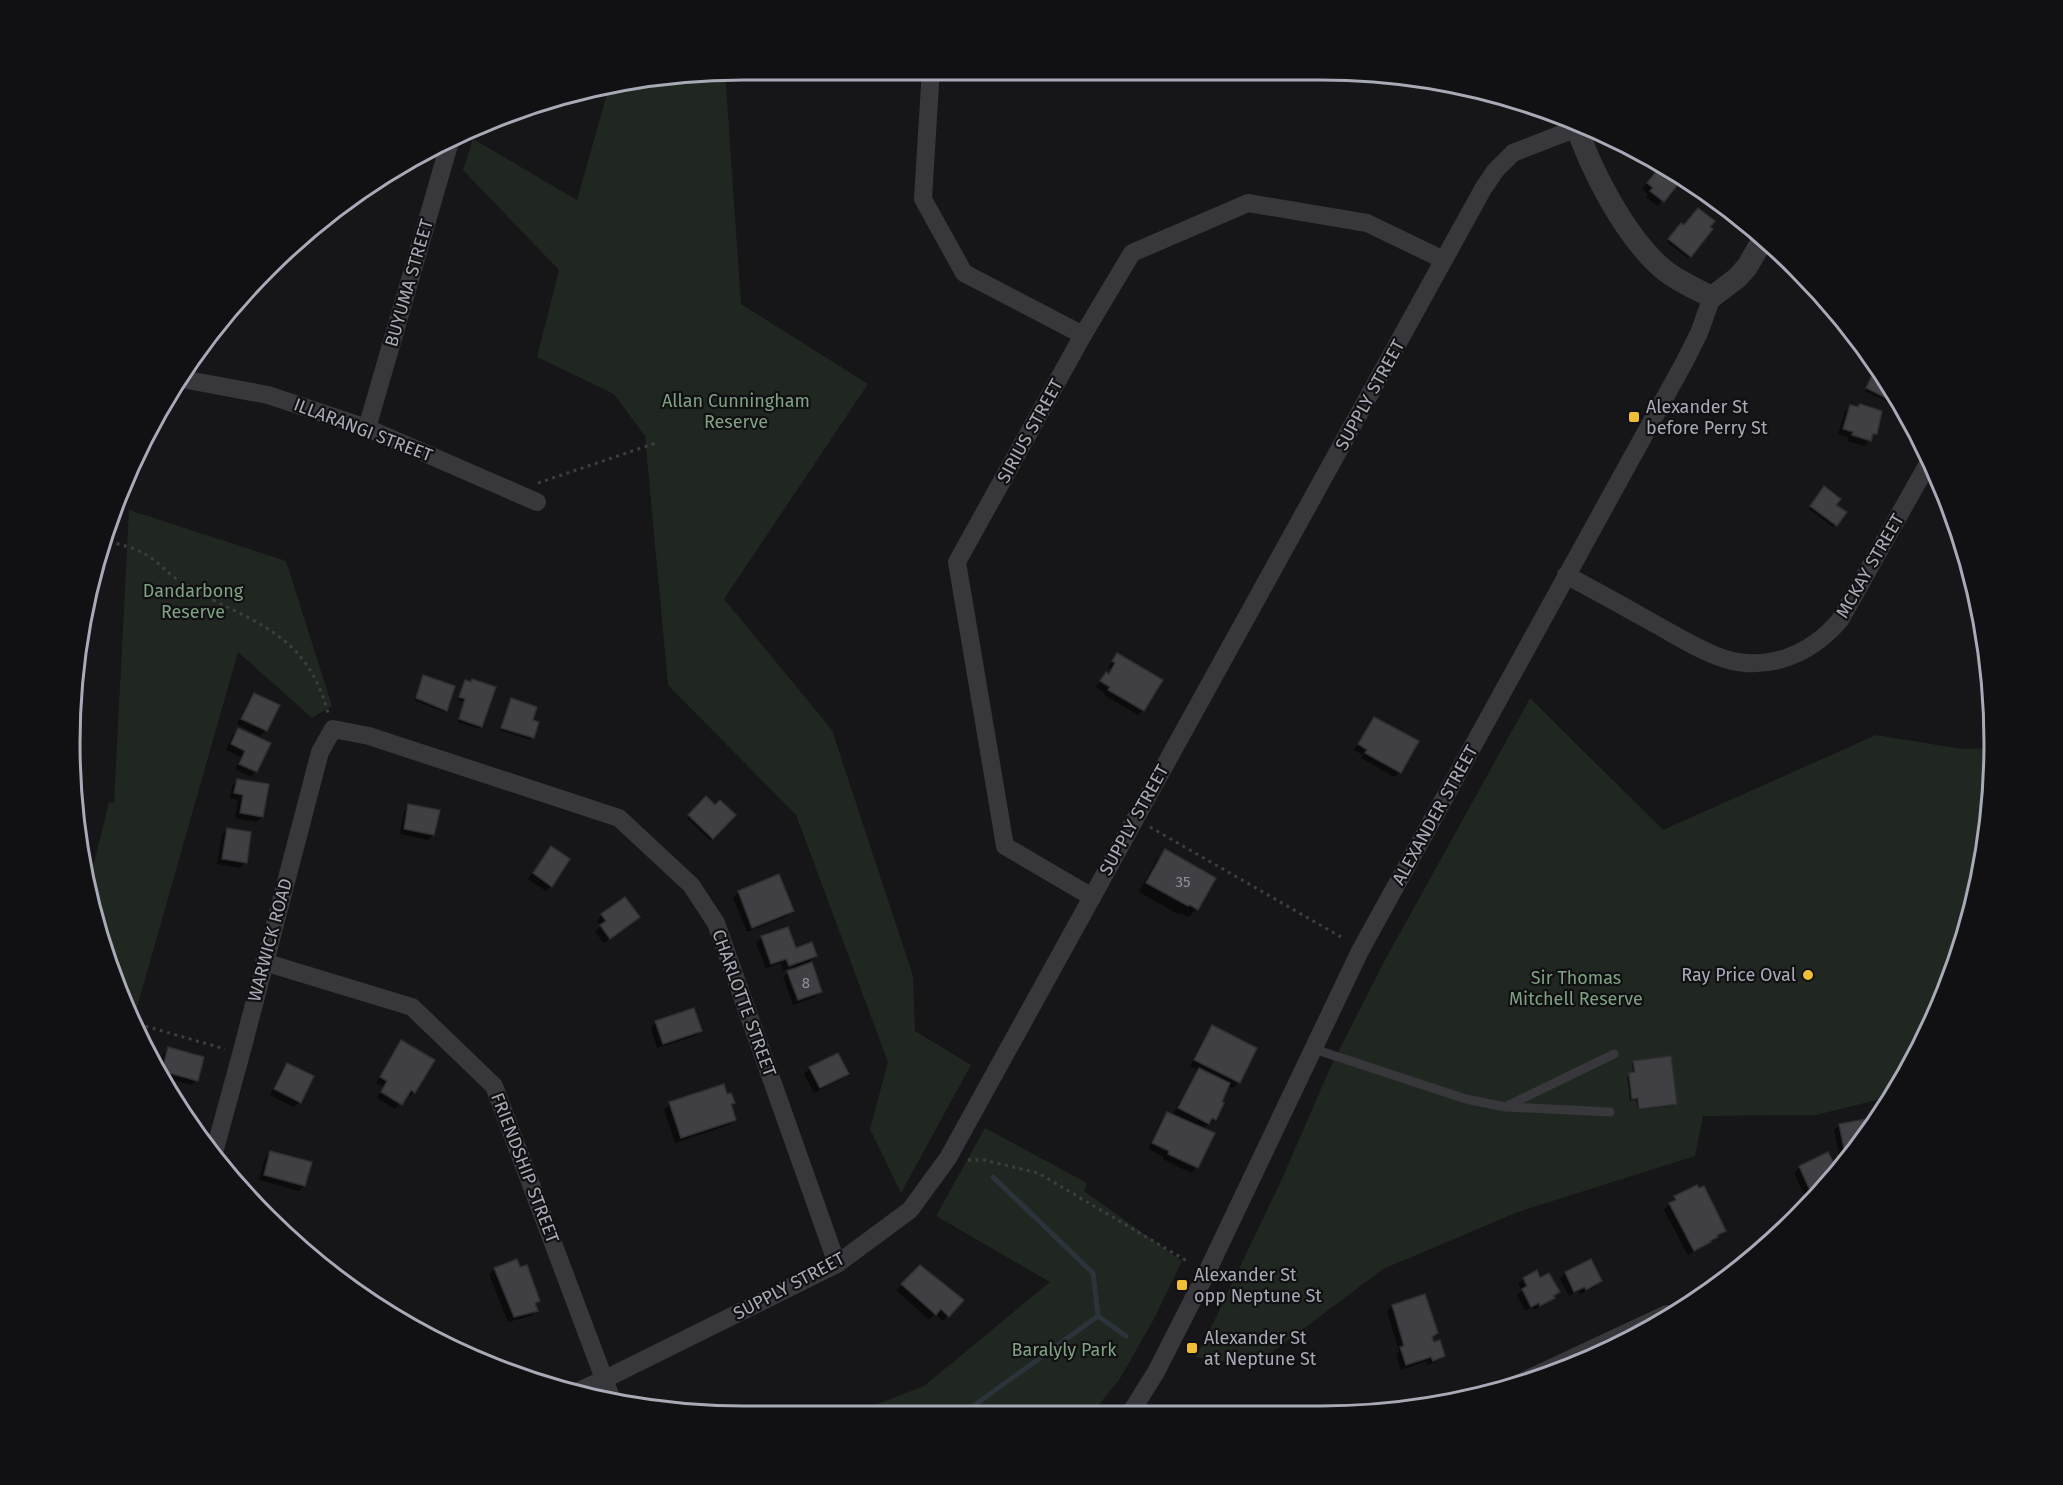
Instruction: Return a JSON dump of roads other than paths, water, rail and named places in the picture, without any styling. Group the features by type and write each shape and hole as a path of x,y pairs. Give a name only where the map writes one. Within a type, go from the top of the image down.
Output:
{"street":[{"path":"929,79 923,199 964,273 1083,335"},
{"name":"SUPPLY STREET","path":"588,1387 837,1264 910,1210 947,1160 1483,189 1495,171 1514,153 1566,127"},
{"path":"1579,132 1603,186 1619,214 1647,254 1675,278 1712,297 1737,278 1747,267 1760,246"},
{"name":"BUYUMA STREET","path":"367,428 448,149"},
{"name":"SIRIUS STREET","path":"1092,897 1005,846 957,562 1083,335 1132,253 1248,202 1367,223 1444,261"},
{"name":"ALEXANDER STREET","path":"1136,1406 1156,1372 1206,1274 1360,951 1685,361 1699,333 1712,297"},
{"name":"ILLARANGI STREET","path":"187,380 268,395 367,428 537,502"},
{"name":"MCKAY STREET","path":"1566,574 1708,653 1742,663 1781,660 1799,654 1814,645 1840,620 1924,470"},
{"name":"WARWICK ROAD","path":"216,1144 320,752 333,729"},
{"name":"CHARLOTTE STREET","path":"333,729 369,736 619,818 692,885 716,923 837,1264"},
{"name":"FRIENDSHIP STREET","path":"264,962 412,1007 494,1086 609,1392"}],"lane":[{"path":"1314,1049 1466,1099 1505,1107 1610,1112"},
{"path":"1505,1107 1614,1054"}],"waterway":[{"path":"993,1177 1093,1273 1098,1316"},
{"path":"973,1406 1098,1316 1126,1336"}],"place":[{"name":"Alexander St before Perry St","path":"1634,417"},
{"name":"Ray Price Oval","path":"1808,975"},
{"name":"Alexander St opp Neptune St","path":"1182,1285"},
{"name":"Alexander St at Neptune St","path":"1192,1348"}],"park label":[{"name":"Allan Cunningham Reserve","path":"736,411"},
{"name":"Dandarbong Reserve","path":"193,601"},
{"name":"Sir Thomas Mitchell Reserve","path":"1576,988"},
{"name":"Baralyly Park","path":"1064,1350"}]}
